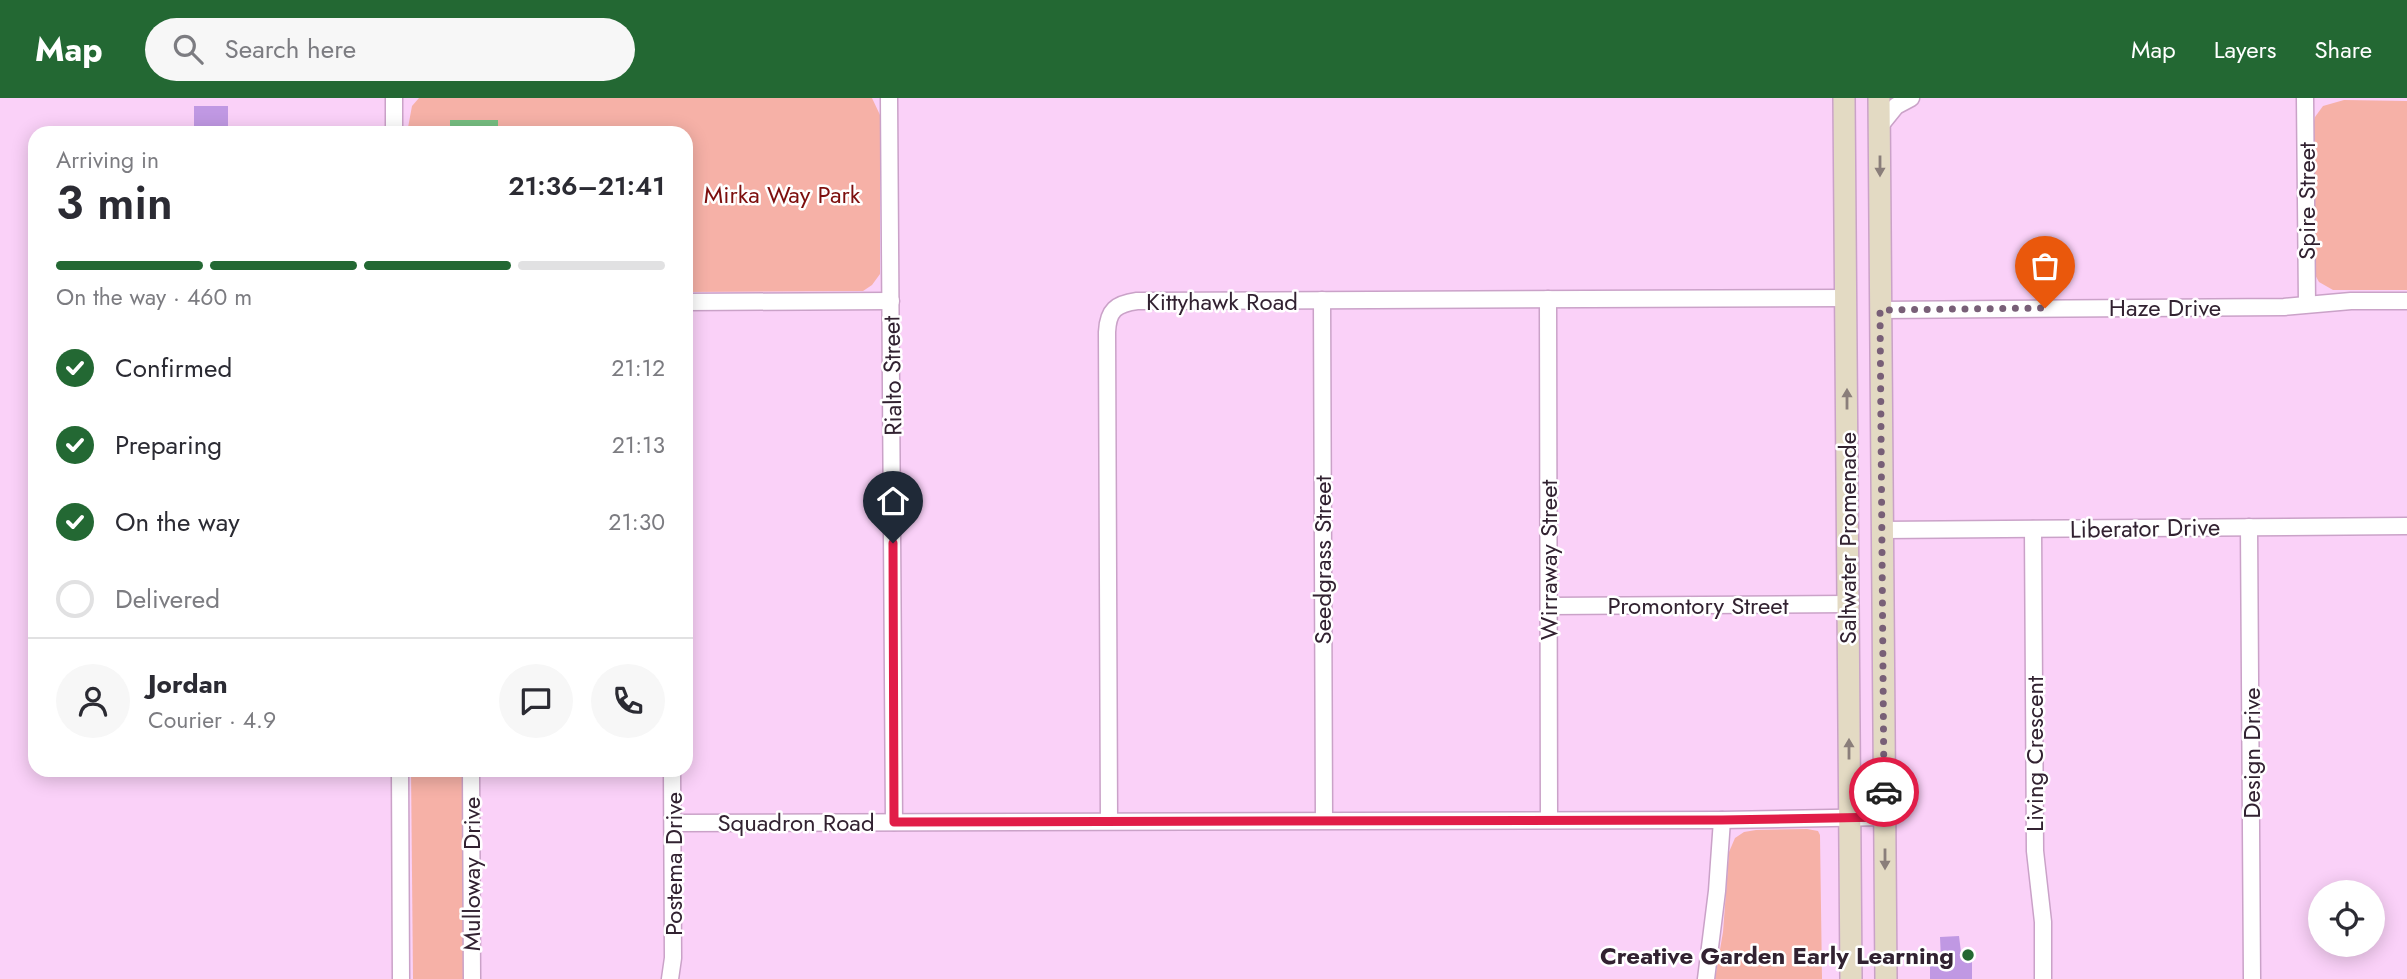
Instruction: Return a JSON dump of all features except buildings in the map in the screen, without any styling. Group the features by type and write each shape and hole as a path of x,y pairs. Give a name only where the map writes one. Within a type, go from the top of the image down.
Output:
{"street":[{"path":"394,98 394,126"},
{"name":"Rialto Street","path":"889,98 894,822"},
{"name":"Saltwater Promenade","path":"1844,98 1851,979"},
{"name":"Saltwater Promenade","path":"1879,98 1886,979"},
{"path":"1879,127 1896,107 1911,98"},
{"name":"Spire Street","path":"2305,98 2307,304"},
{"name":"Kittyhawk Road","path":"1109,821 1107,332 1110,313 1117,306 1137,301 1846,298"},
{"name":"Wirraway Street","path":"1548,299 1549,820"},
{"name":"Seedgrass Street","path":"1322,300 1324,820"},
{"path":"693,302 891,301"},
{"name":"Haze Drive","path":"1880,310 2268,307 2407,301"},
{"name":"Liberator Drive","path":"1882,530 2407,526"},
{"name":"Design Drive","path":"2249,527 2252,979"},
{"name":"Living Crescent","path":"2033,529 2035,851 2043,922 2043,979"},
{"name":"Promontory Street","path":"1549,606 1848,604"},
{"path":"400,777 401,979"},
{"name":"Mulloway Drive","path":"471,777 472,979"},
{"name":"Postema Drive","path":"670,979 673,958 672,777"},
{"name":"Squadron Road","path":"673,822 1722,820 1885,817"},
{"path":"1706,979 1717,891 1722,820"},
{"name":"Postema Drive","path":"673,958 678,979"}],"green space":[{"name":"Mirka Way Park","path":"419,98 872,98 880,115 880,274 872,285 863,291 693,292 693,126 408,126 412,106"},
{"path":"2344,100 2407,101 2407,290 2333,290 2319,282 2314,273 2313,126 2315,117 2323,106"},
{"path":"411,777 462,777 464,979 413,979"},
{"path":"1756,830 1818,831 1820,835 1822,979 1715,979 1723,932 1729,852 1735,838 1744,832"}],"shaded area":[{"path":"450,120 498,120 498,126 450,126"}],"way so far":[{"path":"1884,792 1880,310 2045,308"}],"place":[{"name":"Creative Garden Early Learning","path":"1968,955"}],"route":[{"path":"893,543 894,822 1722,820 1885,817 1884,792"}]}
